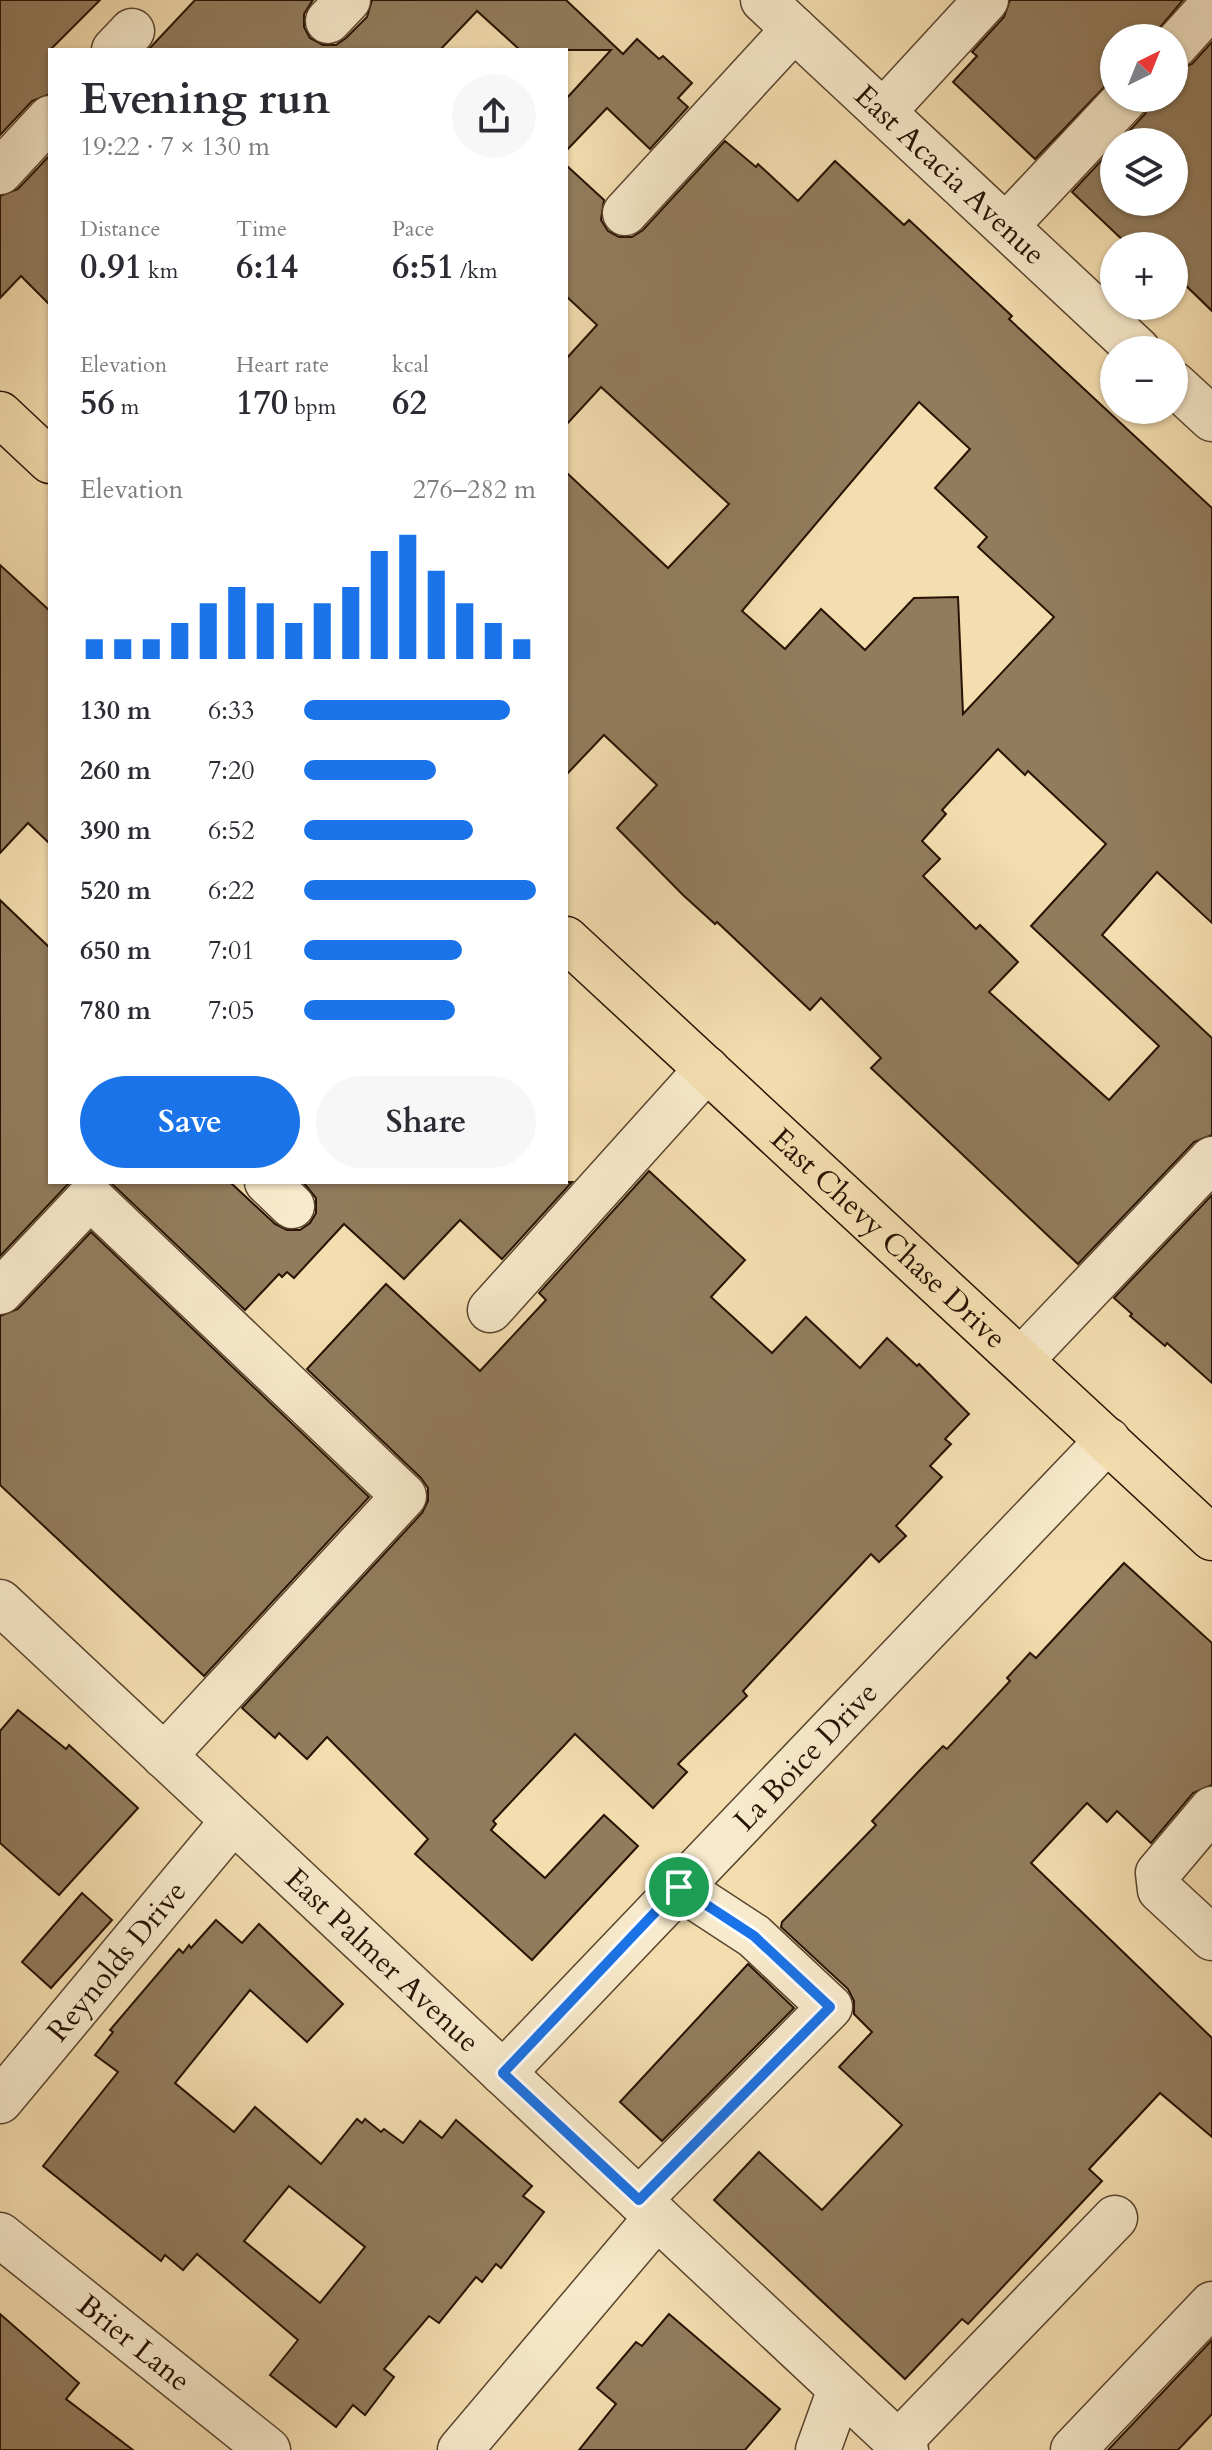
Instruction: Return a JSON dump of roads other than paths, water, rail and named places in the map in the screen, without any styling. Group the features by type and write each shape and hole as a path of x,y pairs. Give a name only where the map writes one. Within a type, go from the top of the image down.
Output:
{"main road":[{"path":"0,414 48,459"},
{"name":"East Chevy Chase Drive","path":"568,941 1212,1538"}],"street":[{"path":"883,112 986,0"},
{"path":"1188,32 1212,5"},
{"path":"625,213 779,15"},
{"name":"East Acacia Avenue","path":"779,15 1123,336"},
{"path":"1006,226 1113,112"},
{"path":"0,172 48,120"},
{"path":"1188,397 1212,419"},
{"path":"490,1310 707,1069"},
{"path":"1021,1360 1212,1159"},
{"path":"0,1292 90,1197 404,1496 164,1756"},
{"name":"La Boice Drive","path":"503,2073 1108,1440"},
{"name":"East Palmer Avenue","path":"0,1602 902,2446"},
{"path":"1212,1809 1158,1873 1160,1890 1212,1938"},
{"name":"Reynolds Drive","path":"0,2101 233,1821"},
{"path":"460,2450 648,2209 830,2007 754,1936 679,1887"},
{"path":"902,2446 1115,2218"},
{"name":"Brier Lane","path":"0,2235 268,2450"},
{"path":"1073,2450 1212,2304"},
{"path":"818,2450 840,2389"}]}
